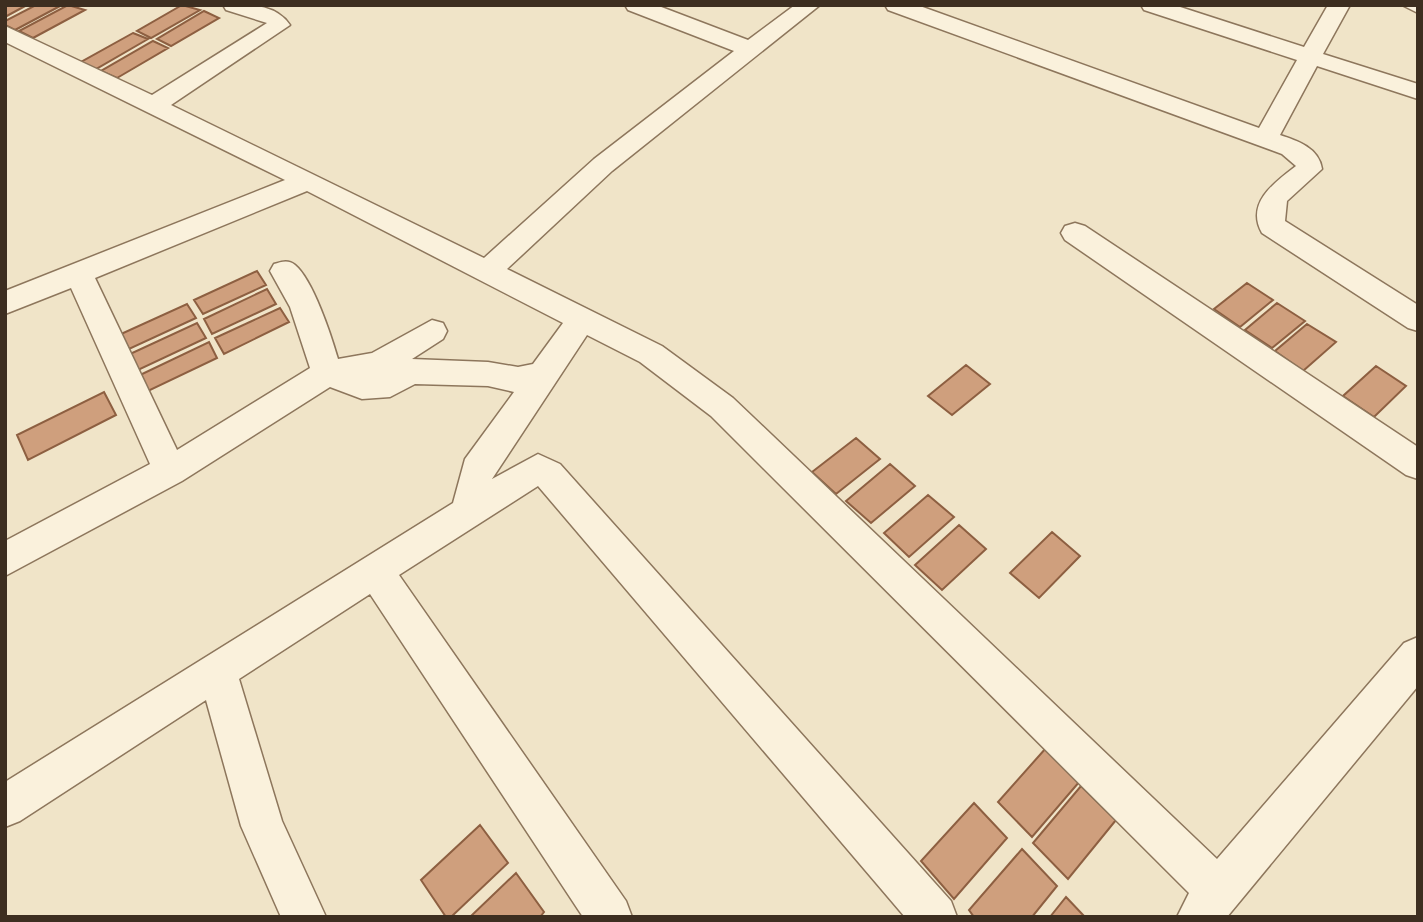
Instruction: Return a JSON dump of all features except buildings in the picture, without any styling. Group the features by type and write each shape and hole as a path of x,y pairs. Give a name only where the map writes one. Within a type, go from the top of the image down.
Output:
{"street":[{"path":"154,105 279,25 275,19 234,5"},
{"path":"636,5 750,49"},
{"path":"488,271 574,190 670,110 809,5"},
{"path":"896,5 1292,148 1308,160 1309,169 1272,199 1268,209 1272,226 1418,320"},
{"path":"1152,5 1418,92"},
{"path":"1265,139 1339,5"},
{"path":"5,33 308,181 650,354 722,407 1208,904 1418,656"},
{"path":"5,303 308,181"},
{"path":"1075,233 1418,465"},
{"path":"284,271 300,293 312,318 327,373"},
{"path":"78,273 170,471"},
{"path":"469,510 477,469 582,319"},
{"path":"5,561 170,471 327,373 379,364 432,331"},
{"path":"327,373 362,386 390,384 410,371 488,374 518,380 544,374"},
{"path":"5,806 538,468 548,474 935,917"},
{"path":"376,572 610,917"},
{"path":"218,672 262,826 304,917"}]}
